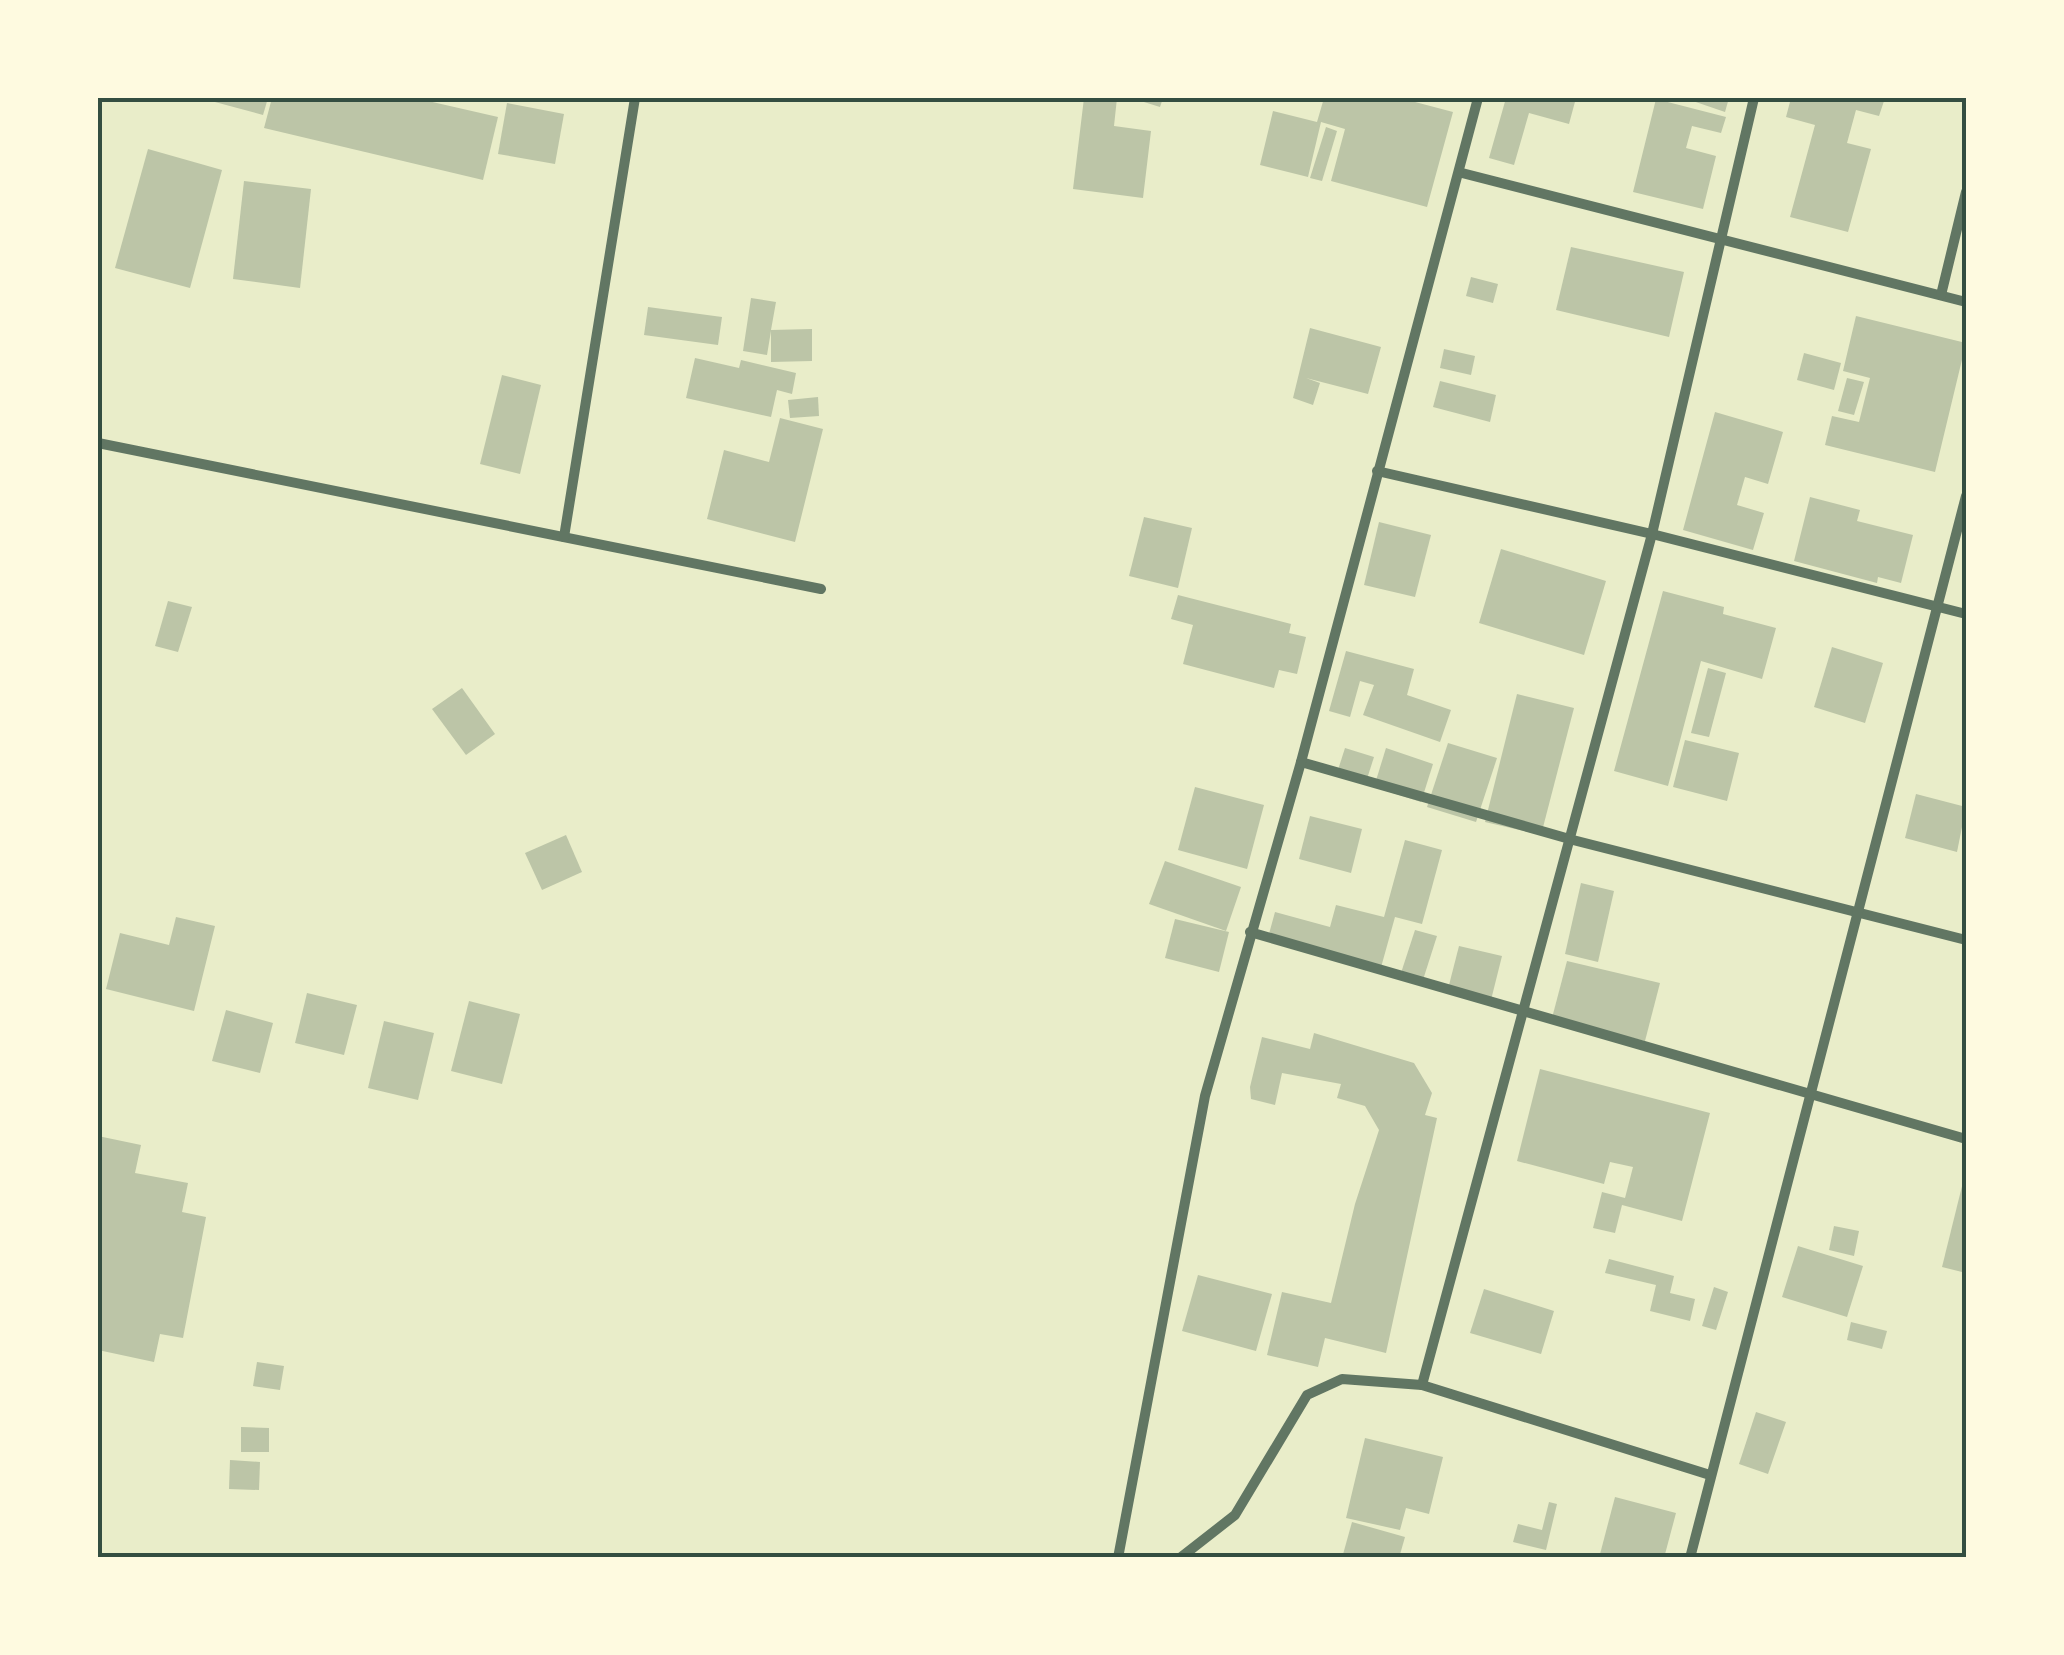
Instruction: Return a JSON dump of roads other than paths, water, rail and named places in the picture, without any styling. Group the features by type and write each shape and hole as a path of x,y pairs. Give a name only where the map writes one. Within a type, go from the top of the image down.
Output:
{"street":[{"path":"564,537 636,98"},
{"path":"1118,1558 1205,1096 1301,762 1377,471 1462,173 1478,98"},
{"path":"1422,1385 1522,1010 1573,840 1652,534 1754,98"},
{"path":"1462,173 1966,302"},
{"path":"1941,295 1966,192"},
{"path":"98,442 821,590"},
{"path":"1377,471 1652,534 1966,614"},
{"path":"1690,1558 1966,496"},
{"path":"1301,762 1573,840 1966,940"},
{"path":"1250,932 1966,1139"},
{"path":"1180,1558 1234,1515 1307,1395 1342,1379 1422,1385 1710,1475"}]}
